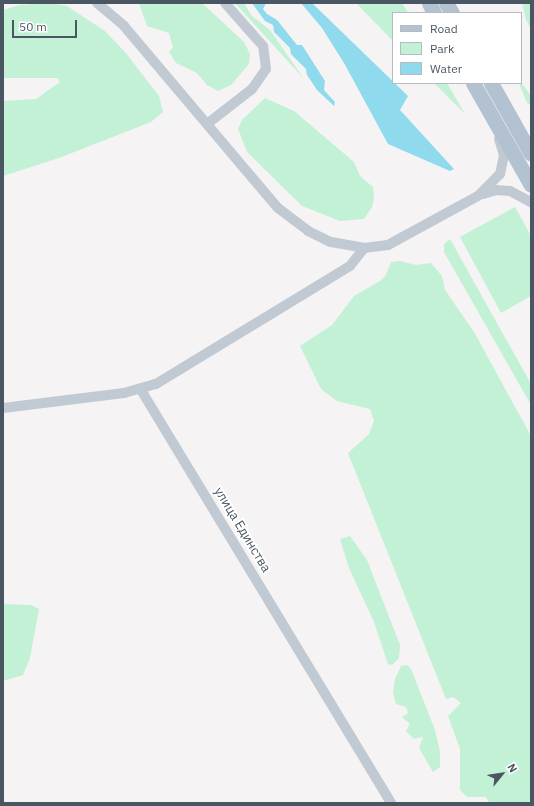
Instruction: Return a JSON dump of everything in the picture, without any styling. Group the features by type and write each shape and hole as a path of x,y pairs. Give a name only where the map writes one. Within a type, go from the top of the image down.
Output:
{"main road":[{"path":"429,3 434,12"},
{"path":"446,3 451,12"},
{"path":"474,84 531,185"},
{"path":"492,84 531,154"}],"street":[{"path":"97,3 124,26 269,198 290,218 308,231 331,242 364,248 388,245 478,196 496,190 510,191 531,202"},
{"path":"207,124 252,89 266,69 263,46 225,3"},
{"path":"478,196 497,180 504,161 503,149 489,110"},
{"path":"3,408 141,390 175,374 338,274 357,260 364,248"},
{"name":"улица Единства","path":"141,390 391,803"}],"green space":[{"path":"48,3 67,6 105,31 125,52 159,96 163,112 151,122 59,158 3,176 3,101 36,99 60,82 57,78 3,78 3,10 20,5"},
{"path":"139,3 202,3 244,42 250,54 249,64 231,85 218,91 207,85 197,73 176,63 169,52 173,47 169,33 147,26"},
{"path":"235,3 244,3 252,16 270,30 304,79"},
{"path":"356,3 402,3 407,12 392,12 392,40"},
{"path":"522,3 531,3 531,29 526,20"},
{"path":"522,83 531,96 531,105 527,103 519,84"},
{"path":"435,84 448,84 465,114"},
{"path":"265,98 294,111 354,162 360,176 373,187 374,198 372,207 364,219 340,221 302,206 247,152 238,129 242,120"},
{"path":"515,207 531,236 531,296 501,313 460,237"},
{"path":"450,239 531,384 531,405 444,252 444,244"},
{"path":"400,261 416,265 431,263 442,276 445,290 474,332 531,436 531,803 489,803 486,797 467,797 460,790 460,749 448,716 461,703 453,697 446,699 348,453 369,434 374,421 370,409 337,401 321,389 300,346 332,325 354,296 380,281 386,275 391,262"},
{"path":"350,536 367,560 400,645 399,658 392,665 388,664 374,622 349,568 340,539"},
{"path":"3,604 31,605 39,609 30,658 23,675 3,681"},
{"path":"407,665 411,669 435,730 440,752 440,767 433,772 419,748 423,737 414,739 406,731 410,724 402,717 408,713 406,707 396,704 393,693 395,679 401,666"}],"water":[{"path":"252,3 266,3 263,9 267,14 277,20 297,45 302,45 325,81 324,90 335,102 334,106 317,90 307,75 306,69 291,54 290,48 274,32 273,25 265,21"},
{"path":"301,3 312,3 392,80 392,84 396,84 408,96 400,110 454,169 450,171 388,144 344,63 322,28"}]}
